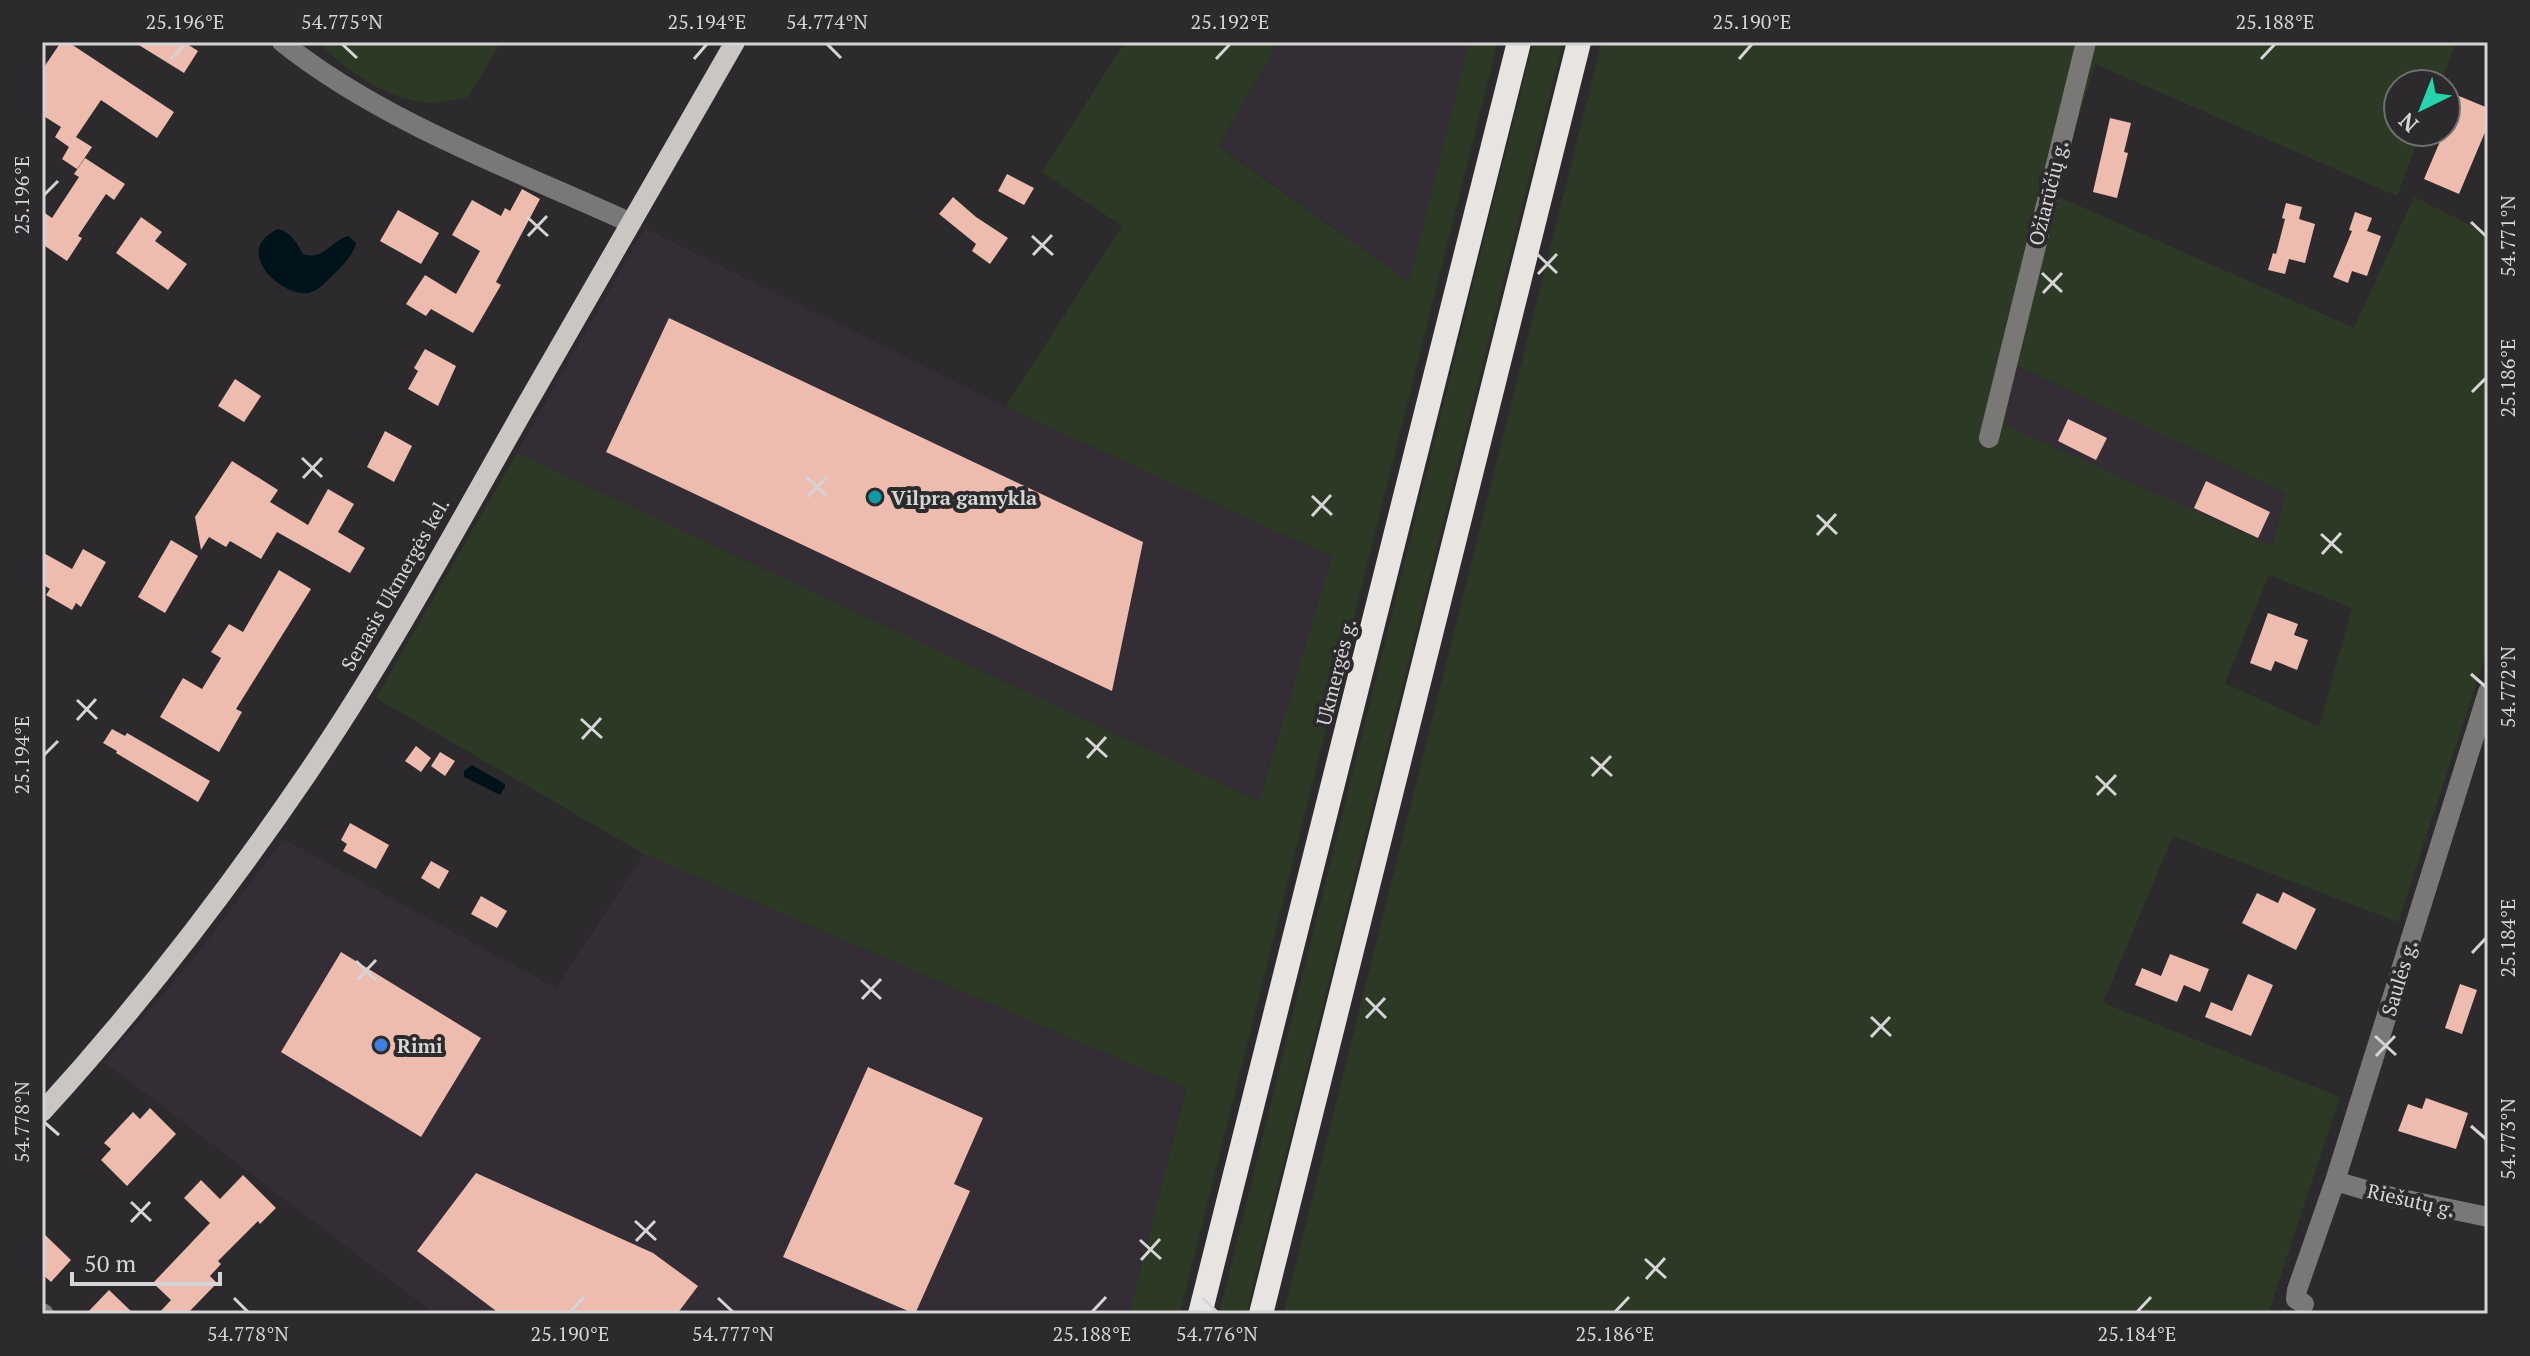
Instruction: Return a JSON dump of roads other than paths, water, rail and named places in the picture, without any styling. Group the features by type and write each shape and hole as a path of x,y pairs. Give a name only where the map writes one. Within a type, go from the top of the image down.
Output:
{"highway":[{"name":"Ukmergės g.","path":"1200,1314 1519,42"},
{"path":"1261,1314 1579,42"}],"main road":[{"name":"Senasis Ukmergės kel.","path":"42,1112 107,1042 174,958 309,772 389,643 735,42"}],"street":[{"path":"282,42 349,91 496,163 631,223"},
{"name":"Ožiarūčių g.","path":"1989,438 2086,42"},
{"name":"Saulės g.","path":"2304,1304 2296,1299 2297,1290 2335,1181 2488,692"},
{"name":"Riešutų g.","path":"2335,1181 2383,1195 2488,1217"}],"water":[{"path":"278,229 290,235 303,254 322,253 348,236 356,243 347,260 323,285 309,293 298,293 275,281 260,260 259,249 264,238"},
{"path":"472,765 505,784 500,795 464,777 464,771"}],"place":[{"name":"Vilpra gamykla","path":"875,497"},
{"name":"Rimi","path":"381,1045"}]}
